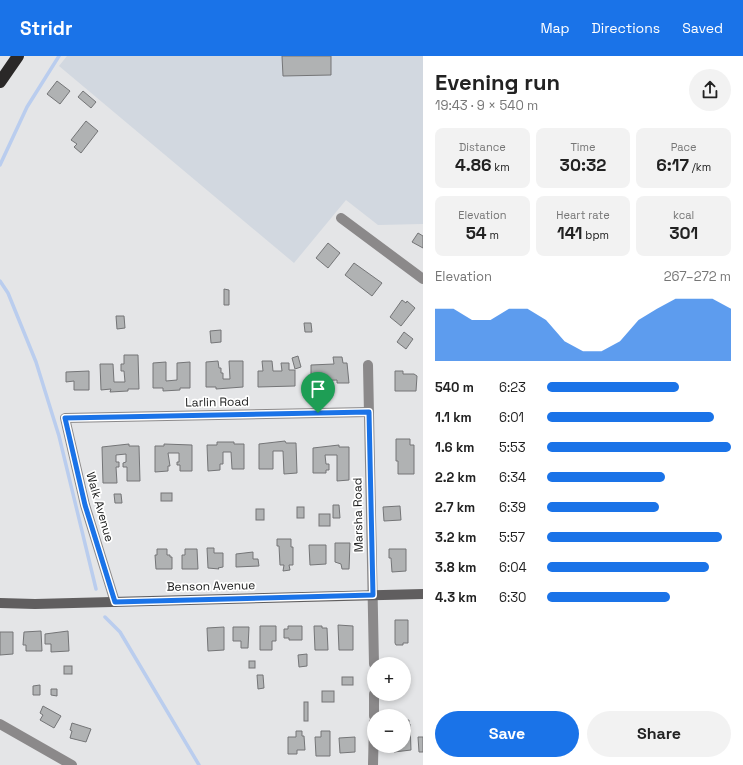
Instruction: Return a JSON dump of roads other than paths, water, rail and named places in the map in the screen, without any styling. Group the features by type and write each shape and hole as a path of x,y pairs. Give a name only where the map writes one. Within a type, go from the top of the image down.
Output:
{"highway":[{"path":"0,82 18,56"}],"street":[{"path":"341,218 423,279"},
{"name":"Marsha Road","path":"368,365 374,657"},
{"name":"Larlin Road","path":"65,418 369,412"},
{"name":"Walk Avenue","path":"65,418 85,505 115,602"},
{"name":"Benson Avenue","path":"0,603 35,604 423,594"},
{"path":"0,724 72,765"},
{"path":"373,753 373,765"}],"waterway":[{"path":"0,165 27,107 59,56"},
{"path":"0,281 8,293 36,362 59,436 96,589"},
{"path":"105,617 120,632 199,765"}]}
